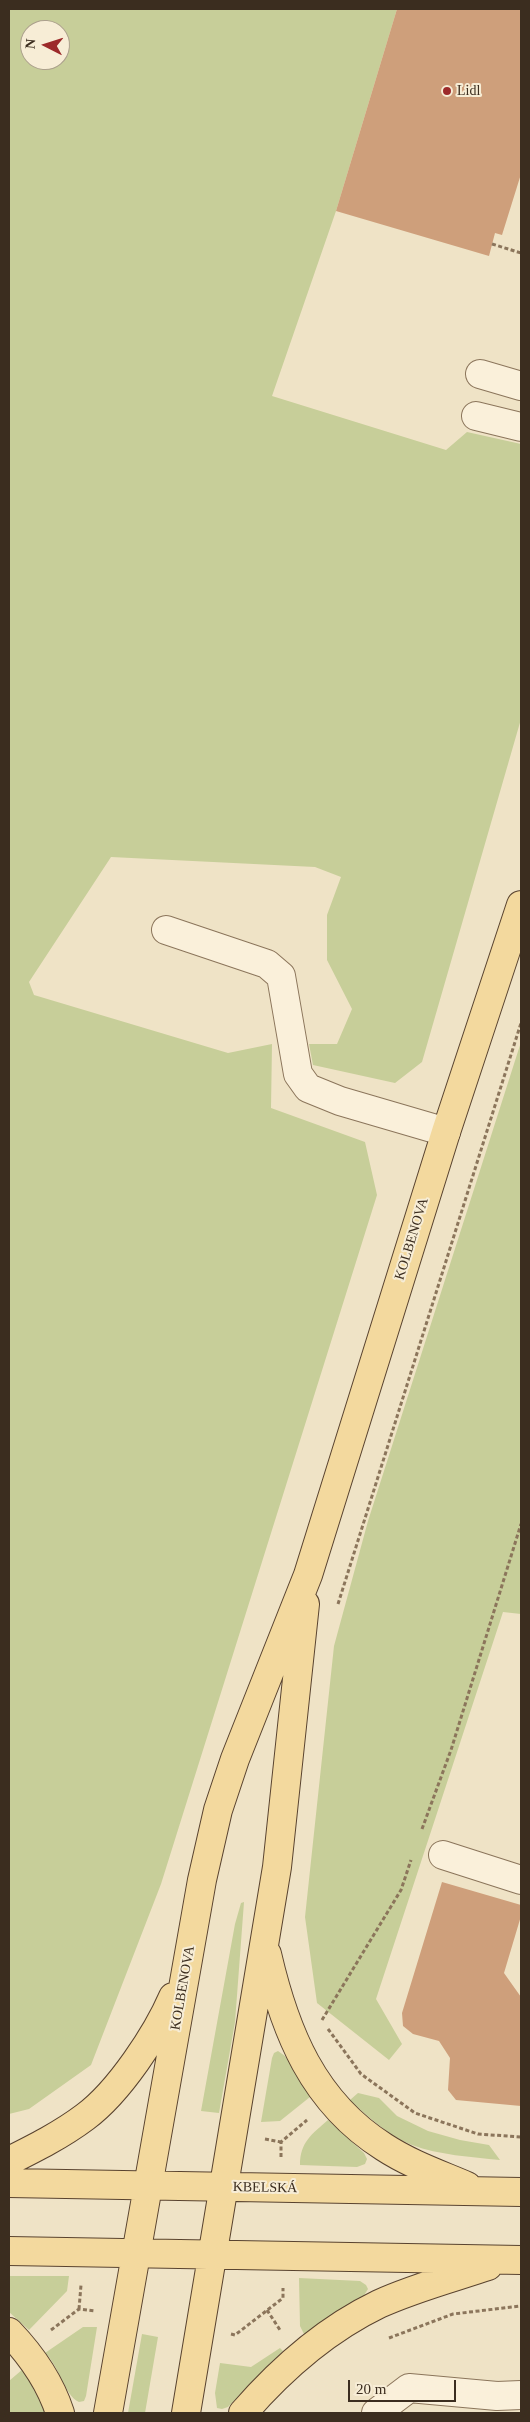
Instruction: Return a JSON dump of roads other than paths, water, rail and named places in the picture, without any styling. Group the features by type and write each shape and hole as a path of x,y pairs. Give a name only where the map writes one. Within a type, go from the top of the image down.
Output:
{"main road":[{"name":"KOLBENOVA","path":"108,2413 202,1880 218,1810 235,1759 308,1575 446,1132 521,905"},
{"name":"KOLBENOVA","path":"186,2413 224,2186 245,2136 265,1944 277,1867 308,1575"},
{"path":"265,1944 282,2013 290,2033 307,2065 330,2100 364,2133 384,2147 411,2162 480,2192"},
{"path":"9,2161 57,2136 87,2116 105,2098 131,2066 164,2018 187,1965"},
{"name":"KBELSKÁ","path":"9,2183 521,2192"},
{"path":"9,2251 515,2259"},
{"path":"243,2413 280,2373 299,2356 352,2319 412,2290 515,2259"},
{"path":"9,2332 26,2351 43,2376 60,2413"}],"lane":[{"path":"480,374 521,386"},
{"path":"476,416 521,427"},
{"path":"166,930 267,964 281,976 298,1074 308,1088 340,1101 446,1132"},
{"path":"443,1855 521,1880"},
{"path":"376,2413 408,2388 504,2401"}],"place":[{"name":"Lidl","path":"447,91"}]}
